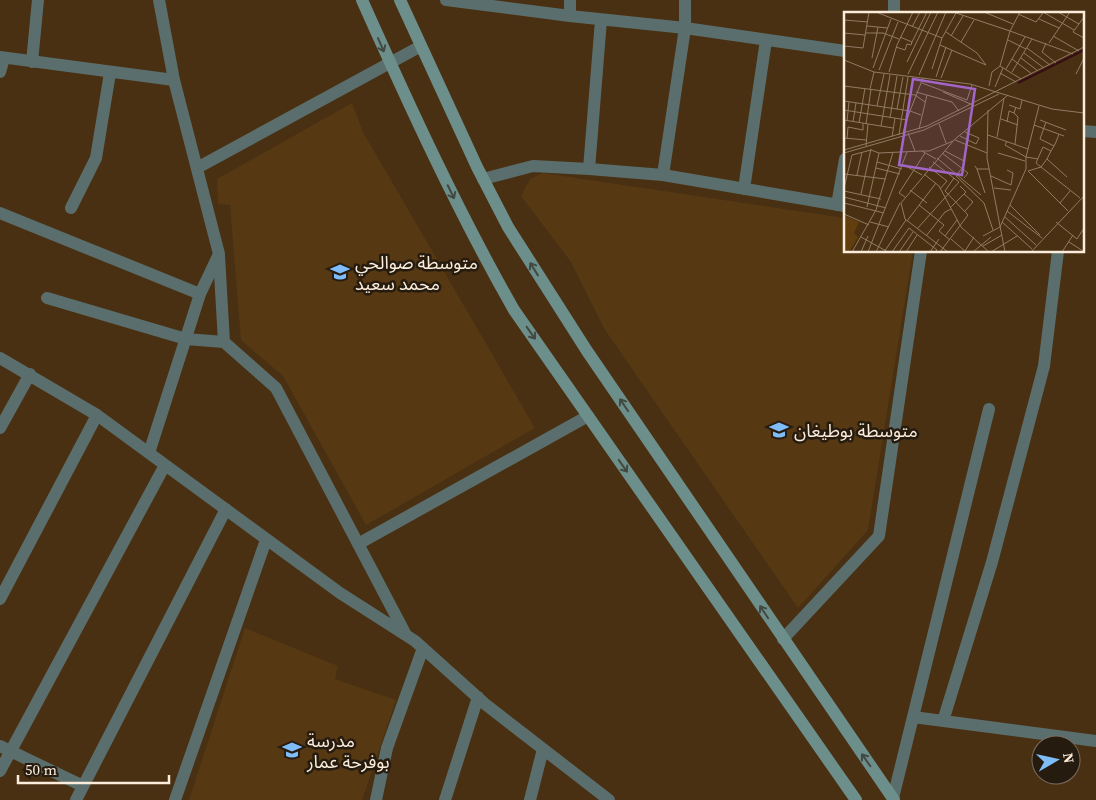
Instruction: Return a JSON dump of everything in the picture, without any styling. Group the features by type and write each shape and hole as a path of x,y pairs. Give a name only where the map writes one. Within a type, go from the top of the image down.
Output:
{"street":[{"path":"32,62 38,0"},
{"path":"159,0 174,80 219,254 224,342"},
{"path":"362,0 389,62 477,245 514,310 856,800"},
{"path":"400,0 483,179 508,227 577,335 894,799"},
{"path":"446,0 601,20 685,28 844,51"},
{"path":"570,0 570,16"},
{"path":"663,175 685,28 685,0"},
{"path":"589,169 601,20"},
{"path":"744,189 766,40"},
{"path":"197,168 421,46"},
{"path":"0,72 2,58 174,80"},
{"path":"71,208 96,158 110,73"},
{"path":"483,179 534,166 589,169 663,175 841,205 844,170"},
{"path":"0,213 200,294"},
{"path":"783,639 879,536 921,252"},
{"path":"943,721 992,562 1044,366 1058,252"},
{"path":"148,453 200,294 219,254"},
{"path":"46,298 186,339 224,342 276,388 406,636"},
{"path":"0,358 97,415 340,593 423,648 478,697 609,800"},
{"path":"0,428 30,374"},
{"path":"894,799 989,409"},
{"path":"0,599 97,415"},
{"path":"358,544 588,416"},
{"path":"0,772 5,749 165,465"},
{"path":"76,800 226,509"},
{"path":"175,800 266,540"},
{"path":"376,800 387,748 423,648"},
{"path":"445,800 478,697"},
{"path":"913,717 1096,741"},
{"path":"5,749 83,786"},
{"path":"530,800 543,749"}],"shaded area":[{"name":"متوسطة صوالحي محمد سعيد","path":"352,103 363,132 535,428 366,525 283,376 241,340 230,205 218,204 217,179"},
{"name":"متوسطة بوطيغان","path":"543,173 844,218 844,252 913,252 868,530 798,608 605,330 571,262 521,196 530,179"},
{"name":"مدرسة بوفرحة عمار","path":"245,628 338,666 335,679 396,700 362,800 189,800"}],"place":[{"name":"متوسطة صوالحي محمد سعيد","path":"340,272"},
{"name":"متوسطة بوطيغان","path":"779,430"},
{"name":"مدرسة بوفرحة عمار","path":"292,750"}]}
